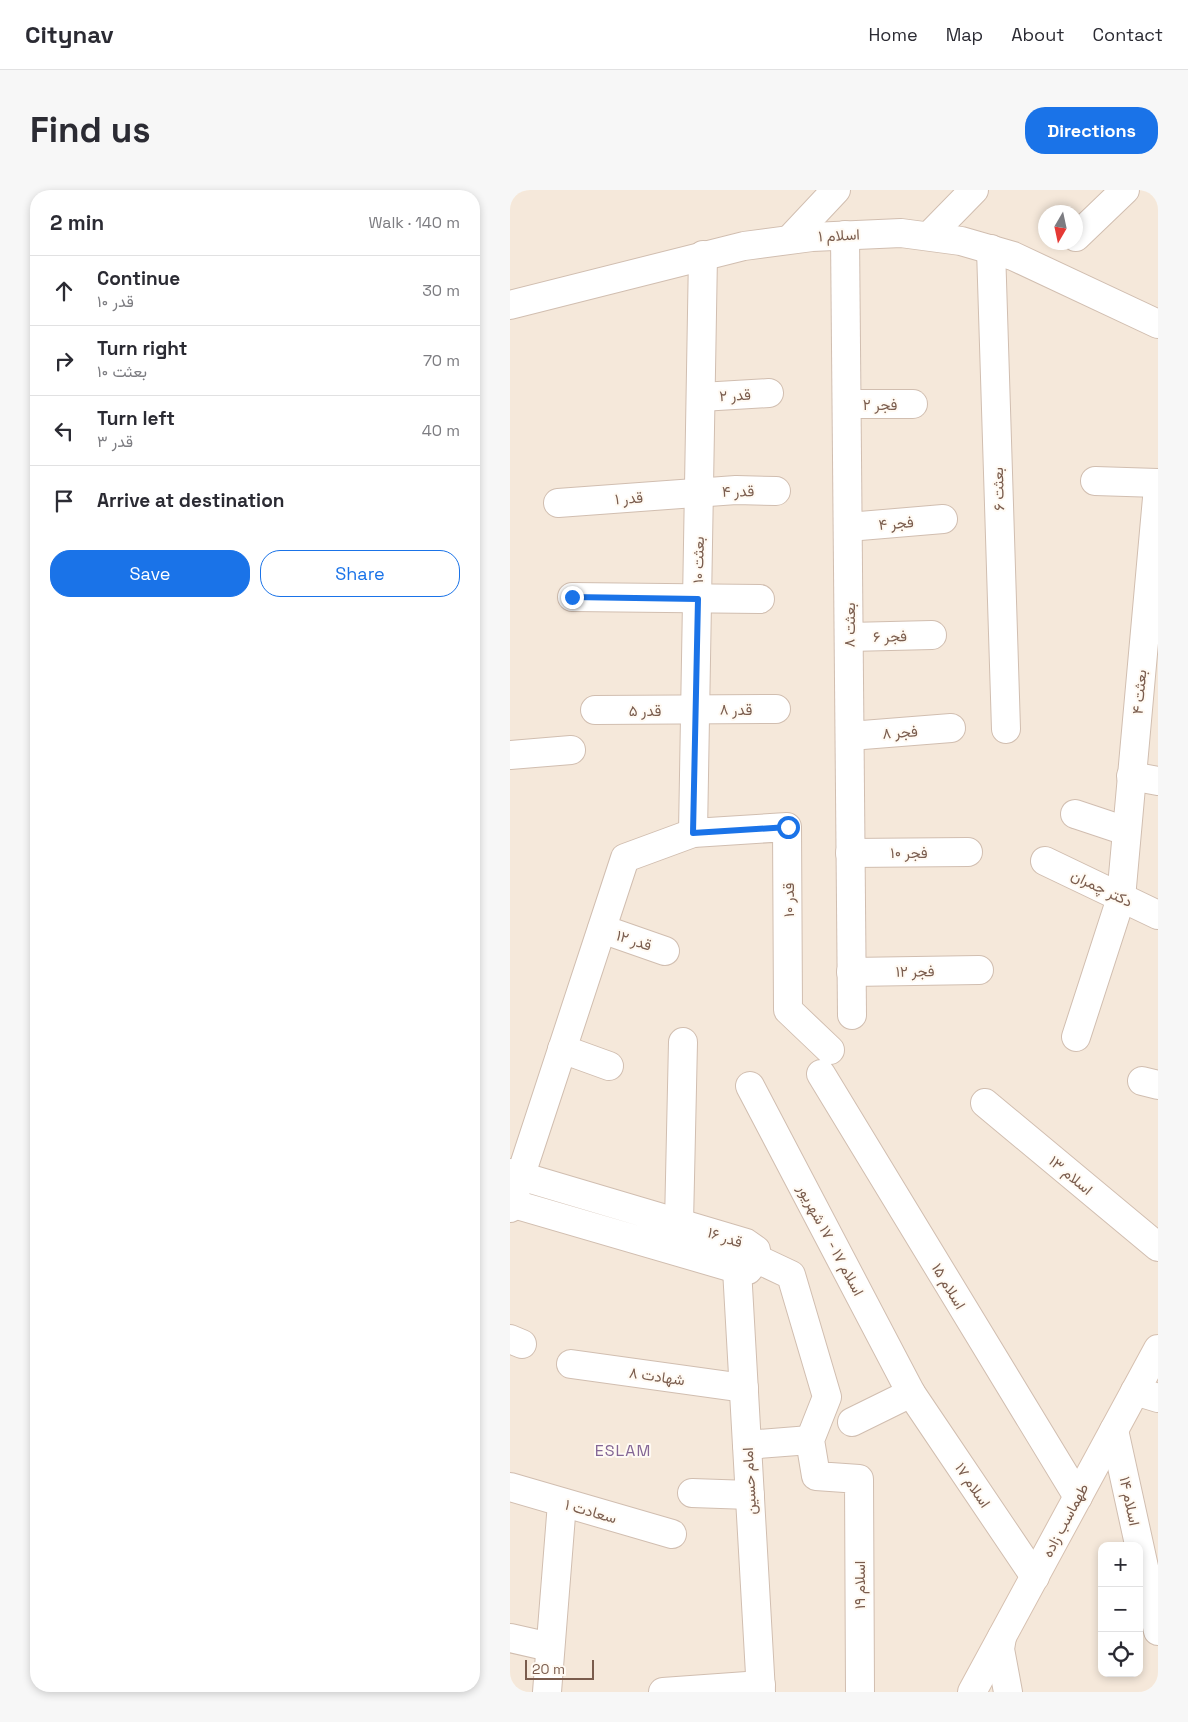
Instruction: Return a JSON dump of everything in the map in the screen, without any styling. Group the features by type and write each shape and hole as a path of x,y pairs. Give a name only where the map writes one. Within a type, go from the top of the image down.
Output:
{"street":[{"path":"790,239 836,190"},
{"path":"929,236 974,190"},
{"path":"1083,230 1125,190"},
{"name":"اسلام ۱","path":"510,305 703,255 790,239 900,233 929,236 991,249 1043,268 1158,324"},
{"name":"بعثت ۸","path":"845,235 852,1015"},
{"name":"بعثت ۶","path":"991,249 1006,729"},
{"path":"1043,268 1062,250"},
{"name":"بعثت ۱۰","path":"693,833 703,255"},
{"name":"قدر ۲","path":"701,397 769,393"},
{"name":"فجر ۲","path":"847,404 913,404"},
{"path":"1095,481 1158,483"},
{"name":"بعثت ۴","path":"1076,1037 1121,898 1131,776 1147,715 1158,487"},
{"name":"قدر ۴","path":"699,493 736,490 776,491"},
{"name":"قدر ۱","path":"558,503 699,493"},
{"name":"فجر ۴","path":"848,527 943,519"},
{"path":"572,597 760,599"},
{"name":"فجر ۶","path":"849,637 932,635"},
{"name":"قدر ۸","path":"696,710 776,709"},
{"name":"قدر ۵","path":"594,710 696,710"},
{"name":"فجر ۸","path":"850,736 951,728"},
{"path":"510,755 571,750"},
{"path":"1131,776 1158,781"},
{"path":"1075,814 1126,831"},
{"name":"قدر ۱۰","path":"693,833 788,827 788,1010 825,1062"},
{"path":"510,1204 515,1175 562,1049 625,858 693,833"},
{"name":"فجر ۱۰","path":"850,853 968,852"},
{"name":"دکتر چمران","path":"1045,862 1158,915"},
{"name":"قدر ۱۲","path":"602,929 665,951"},
{"name":"فجر ۱۲","path":"851,972 979,970"},
{"path":"679,1223 683,1042"},
{"path":"562,1049 609,1066"},
{"name":"اسلام ۱۵","path":"825,1062 1078,1497"},
{"name":"اسلام ۱۷ - ۱۷ شهریور","path":"750,1086 911,1393"},
{"name":"اسلام ۱۳","path":"985,1103 1158,1247"},
{"name":"قدر ۱۶","path":"510,1204 747,1264 756,1250 746,1243 515,1175"},
{"path":"747,1264 791,1275 827,1397 810,1440 747,1445"},
{"name":"امام حسین","path":"747,1264 744,1388 761,1689"},
{"name":"طهماسب زاده","path":"972,1692 1114,1430 1147,1394 1158,1349"},
{"name":"شهادت ۸","path":"571,1364 744,1388"},
{"path":"852,1422 911,1393"},
{"name":"اسلام ۱۷","path":"911,1393 1034,1577"},
{"name":"اسلام ۱۴","path":"1114,1430 1158,1630"},
{"name":"اسلام ۱۹","path":"810,1440 816,1476 859,1479 860,1692"},
{"name":"سعادت ۱","path":"510,1487 672,1534"},
{"path":"692,1493 750,1496"},
{"path":"547,1692 562,1503"},
{"path":"1002,1637 1000,1649 1008,1692"},
{"path":"510,1638 550,1647"},
{"path":"663,1692 761,1689"}],"shaded area":[{"path":"510,190 1158,190 1158,1692 510,1692"}],"district":[{"name":"ESLAM","path":"623,1450"}],"route":[{"path":"572,597 698,599 693,833 788,827"}]}
